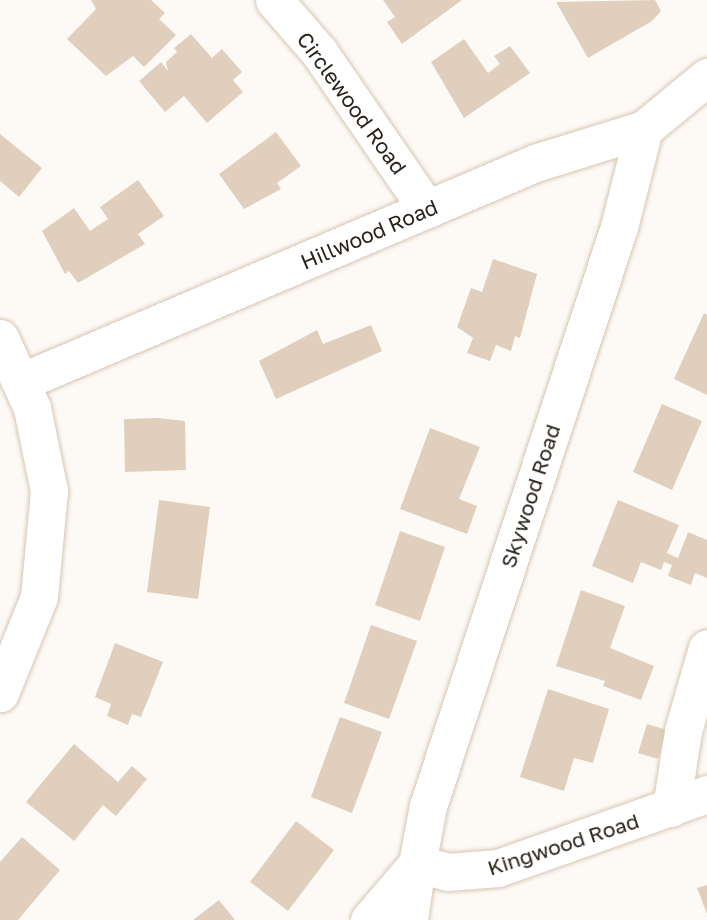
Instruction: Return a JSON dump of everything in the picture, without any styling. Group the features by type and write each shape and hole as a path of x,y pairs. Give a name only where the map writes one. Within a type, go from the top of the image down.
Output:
{"street":[{"name":"Circlewood Road","path":"274,0 319,52 427,209"},
{"name":"Hillwood Road","path":"23,381 535,163 643,129 707,77"},
{"name":"Skywood Road","path":"409,920 428,806 620,227 643,129"},
{"path":"0,338 23,381 44,448 49,491 47,555 33,618 0,693"},
{"path":"671,808 683,731 707,648"},
{"name":"Kingwood Road","path":"417,864 448,872 498,869 707,794"},
{"name":"Skywood Road","path":"369,920 417,864"}],"building":[{"path":"91,0 151,0 165,13 159,19 176,35 144,67 133,56 106,76 67,39 96,9"},
{"path":"383,0 462,0 402,44 387,22 395,17"},
{"path":"655,0 661,11 652,21 588,58 556,2"},
{"path":"191,34 212,58 222,49 242,72 233,80 243,92 207,123 184,96 165,112 139,81 161,62 168,71 166,62 177,52 174,48"},
{"path":"464,39 488,73 500,64 494,56 510,46 530,73 464,118 431,62"},
{"path":"276,132 301,166 277,183 281,189 244,209 219,174"},
{"path":"0,134 42,168 19,197 0,181"},
{"path":"138,180 164,216 138,234 145,244 78,283 69,271 65,274 42,231 74,208 90,231 108,219 100,207"},
{"path":"493,259 537,274 520,338 515,336 511,351 496,345 490,361 467,353 473,338 457,327 471,288 482,292"},
{"path":"704,313 707,315 707,395 674,379"},
{"path":"371,325 382,351 276,399 259,361 317,330 323,344"},
{"path":"662,404 702,421 672,490 633,472"},
{"path":"158,418 185,421 186,470 125,472 124,419"},
{"path":"430,428 480,447 459,499 477,506 467,534 400,509"},
{"path":"159,500 210,507 198,599 147,592"},
{"path":"618,500 679,525 667,553 678,558 688,532 707,540 707,578 695,573 691,585 668,576 672,565 664,562 661,570 641,562 633,583 592,566"},
{"path":"400,531 445,547 420,621 375,605"},
{"path":"581,590 625,606 610,648 654,666 641,700 603,686 605,681 556,666"},
{"path":"371,625 417,641 389,719 344,703"},
{"path":"115,643 163,662 141,717 132,714 128,725 107,716 111,704 95,697"},
{"path":"548,689 609,709 593,763 574,758 564,791 520,777"},
{"path":"340,717 382,732 352,813 311,797"},
{"path":"647,724 667,730 658,759 638,753"},
{"path":"74,744 118,782 132,766 147,779 116,816 103,805 74,841 26,802"},
{"path":"296,821 334,850 288,911 250,882"},
{"path":"22,837 60,870 18,920 0,920 0,862"},
{"path":"707,885 707,914 697,888"},
{"path":"219,900 235,920 193,920"}]}
